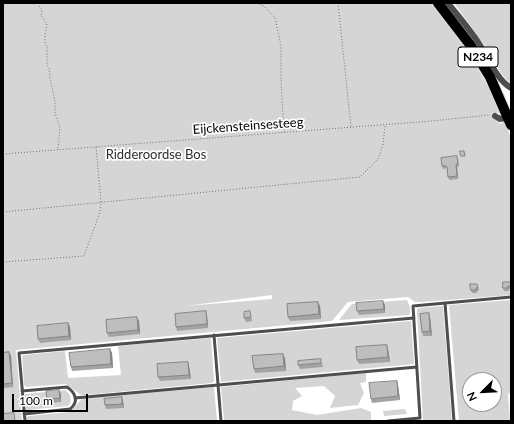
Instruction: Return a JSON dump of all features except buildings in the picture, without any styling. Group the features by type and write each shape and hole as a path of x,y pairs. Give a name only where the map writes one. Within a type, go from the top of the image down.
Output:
{"main road":[{"name":"N234","path":"438,3 471,46 490,77 510,120"}],"street":[{"path":"448,3 480,44 499,76 506,85 511,88"},
{"path":"495,116 500,119 510,120"}],"lane":[{"path":"388,421 420,418 413,306 511,297"},
{"path":"444,303 454,421"},
{"path":"25,421 19,353 414,318"},
{"path":"214,335 221,421"},
{"path":"75,398 417,368"},
{"path":"22,391 67,387 75,394 76,402 70,409 24,414"}],"path":[{"path":"39,3 46,24 45,35 47,65 49,68 55,101 54,114 60,128 58,150"},
{"path":"257,3 264,6 274,18 280,46 284,132"},
{"path":"338,3 351,127"},
{"name":"Eijckensteinsesteeg","path":"3,154 385,125 490,114 495,116"},
{"path":"3,212 360,177 378,159 383,145 385,125"},
{"path":"3,262 84,256 100,212 101,202 96,147"}],"green space":[{"name":"Ridderoordse Bos","path":"3,3 431,3 452,28 478,69 501,112 495,114 500,124 505,121 511,138 511,295 422,302 415,302 408,297 348,302 332,321 16,350 22,421 3,421","holes":["272,295 272,299 185,306"]},
{"path":"454,3 511,3 511,85 501,73 488,50"},
{"path":"407,300 410,307 409,315 339,320 352,304"},
{"path":"511,300 511,393 508,394 510,421 459,421 449,305"},
{"path":"443,306 452,421 423,421 417,310 418,308"},
{"path":"411,321 414,364 221,382 217,338"},
{"path":"211,338 214,381 212,383 84,395 81,395 66,384 26,387 24,385 22,356 24,355 65,351 68,378 121,375 118,346"},
{"path":"366,373 366,382 360,383 364,393 358,405 330,408 335,396 324,386 295,388 302,396 293,401 292,410 317,415 361,408 371,412 371,420 224,421 221,387"},
{"path":"214,387 217,421 27,421 26,417 69,412 82,399"},
{"path":"65,390 69,393 71,398 68,406 26,410 25,394"},
{"path":"405,409 407,414 384,416 383,411"}]}
